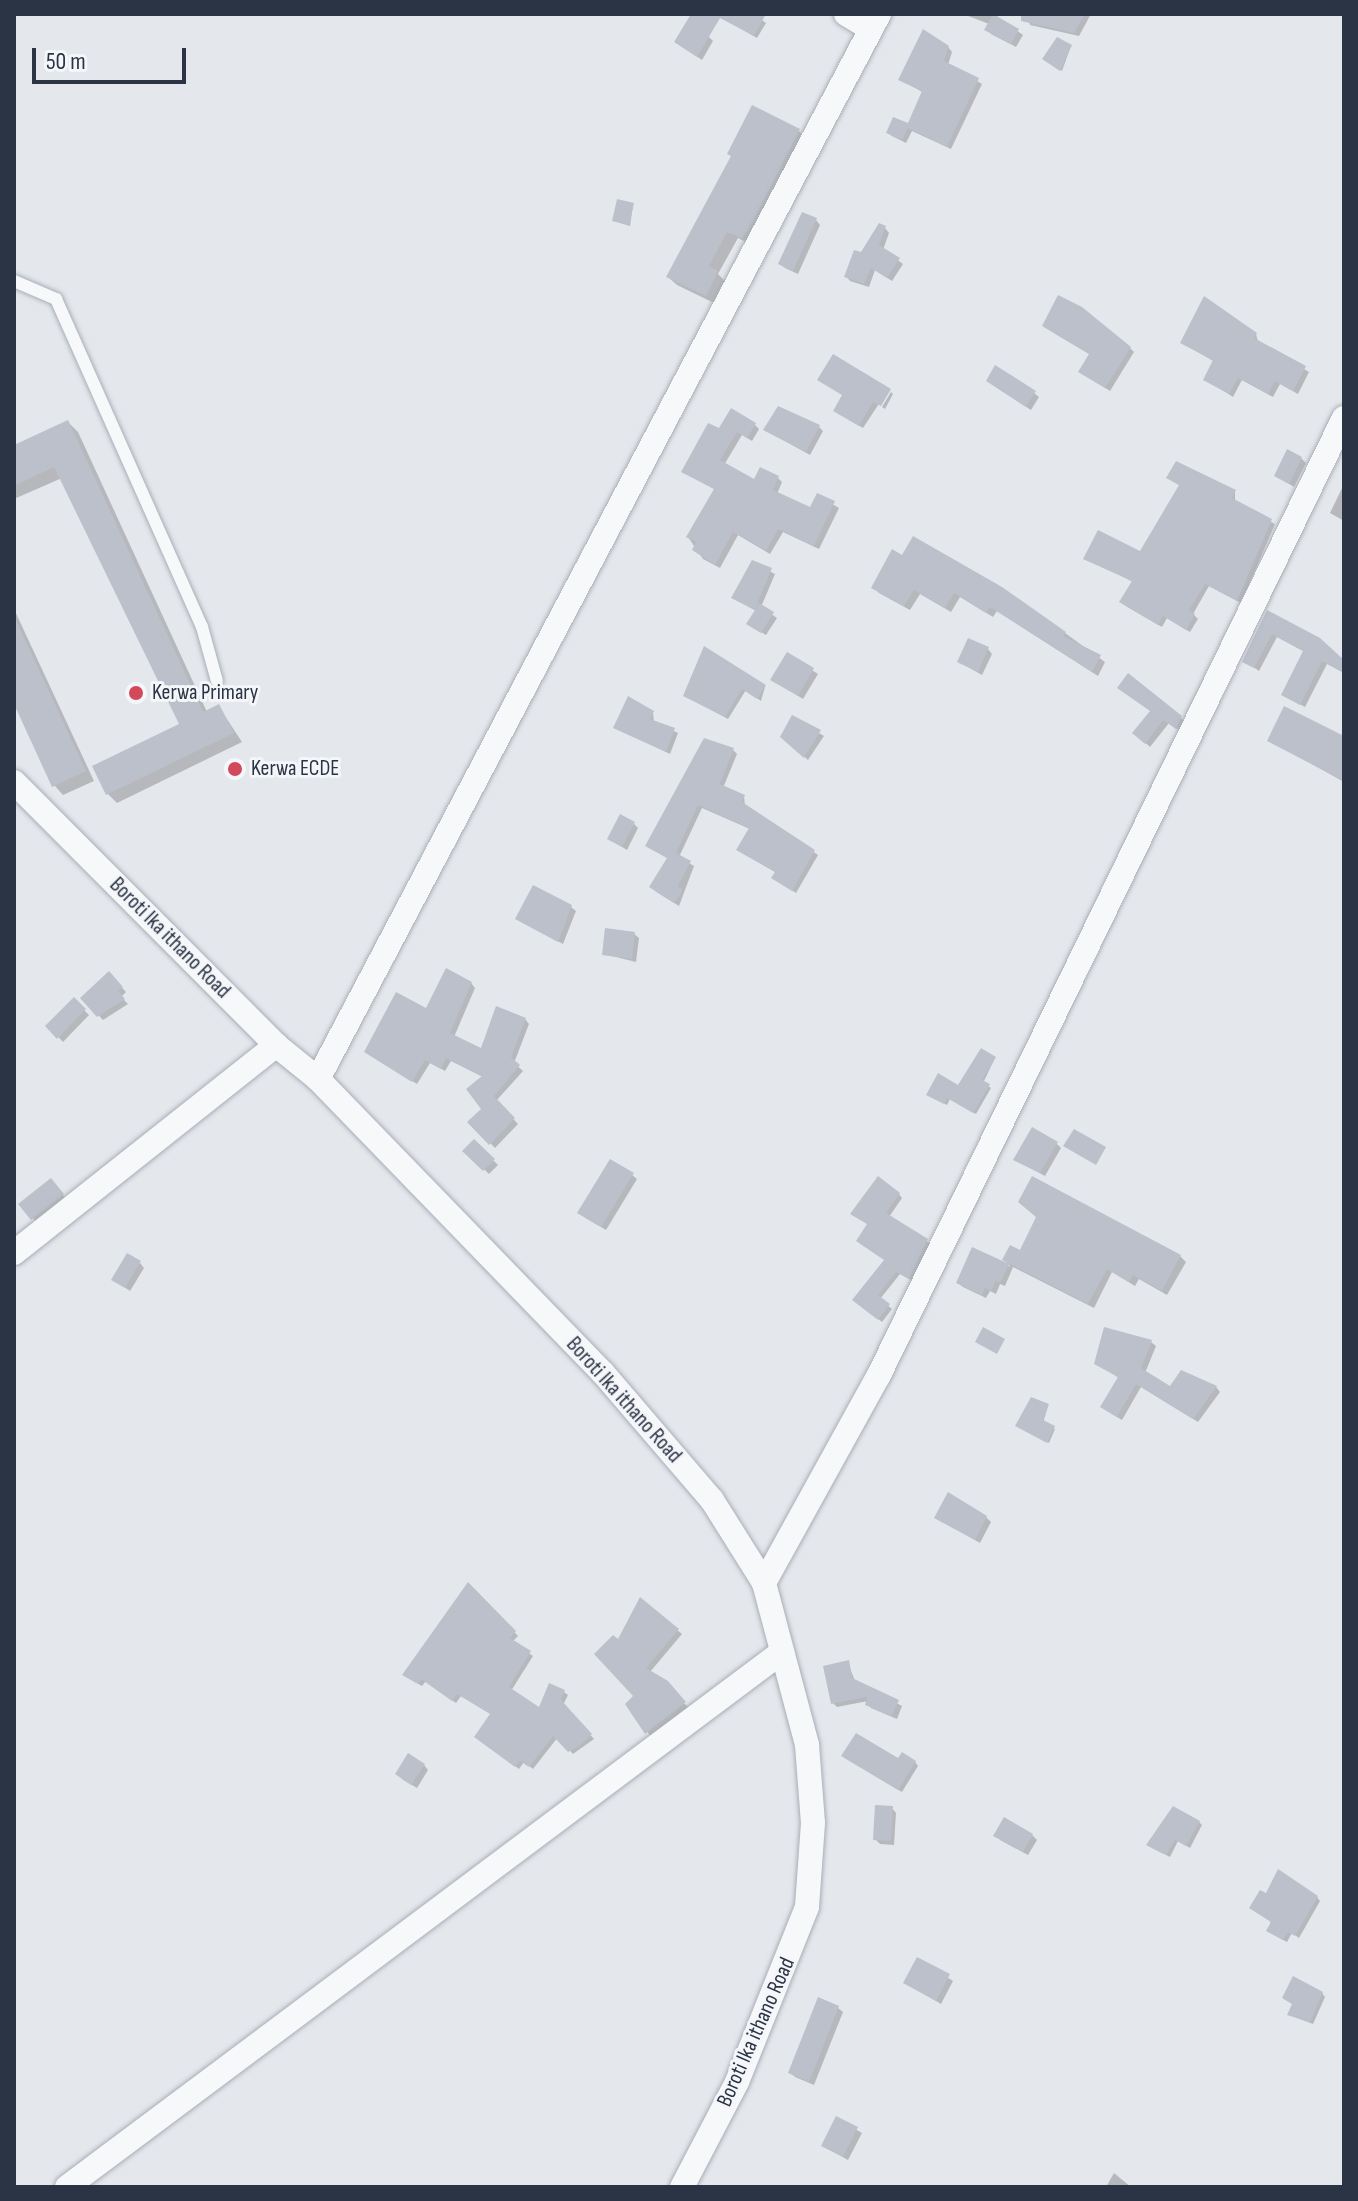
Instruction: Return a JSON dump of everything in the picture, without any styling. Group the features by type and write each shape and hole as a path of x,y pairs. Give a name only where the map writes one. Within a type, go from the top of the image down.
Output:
{"street":[{"path":"318,1079 875,22 846,14"},
{"path":"764,1583 879,1375 1344,418"},
{"name":"Boroti Ika ithano Road","path":"14,782 276,1045 318,1079 603,1373 712,1500 764,1583 807,1745 813,1823 807,1907 737,2082 682,2187"},
{"path":"14,1253 276,1045"},
{"path":"67,2187 782,1652"}],"lane":[{"path":"14,281 56,299 202,627 217,681"}],"building":[{"path":"691,14 766,14 754,36 720,18 697,57 674,42"},
{"path":"993,14 1019,29 1011,44 984,30"},
{"path":"1021,14 1085,14 1074,33 1021,21"},
{"path":"923,29 949,46 944,61 979,78 947,147 908,128 902,140 886,133 893,117 908,123 922,91 898,80"},
{"path":"1057,37 1072,45 1060,71 1042,59"},
{"path":"752,105 800,129 750,227 742,238 727,232 709,266 718,271 706,296 666,277 731,156 727,154"},
{"path":"617,199 634,203 629,225 612,221"},
{"path":"802,212 817,218 793,271 778,264"},
{"path":"879,223 886,226 879,245 900,258 887,278 871,268 864,284 844,277 854,250 861,252"},
{"path":"1058,295 1082,307 1131,347 1105,388 1078,372 1089,354 1042,326"},
{"path":"1204,296 1257,333 1254,338 1306,366 1293,391 1275,381 1268,394 1238,378 1229,394 1203,380 1213,360 1180,343"},
{"path":"833,354 891,389 881,406 873,402 859,426 833,411 842,395 817,380"},
{"path":"995,365 1036,391 1026,407 986,381"},
{"path":"778,406 820,425 806,452 763,430"},
{"path":"731,408 756,423 747,438 737,432 720,460 754,479 760,467 779,476 773,490 810,507 817,493 835,501 814,546 778,529 766,551 733,532 715,565 692,550 696,542 686,537 714,489 681,472 708,423 719,428"},
{"path":"68,420 203,712 219,704 234,733 106,795 92,766 179,724 54,467 14,486 14,445"},
{"path":"1287,449 1302,457 1289,484 1274,476"},
{"path":"1176,461 1236,490 1232,498 1272,519 1237,601 1205,584 1189,610 1195,614 1186,630 1163,616 1158,625 1119,602 1132,581 1083,559 1098,530 1140,551 1179,485 1166,478"},
{"path":"913,536 1002,587 1066,632 1063,636 1101,655 1092,672 990,607 986,613 954,593 945,608 914,590 904,606 871,588 892,549 902,555"},
{"path":"752,560 772,568 755,609 759,603 774,612 761,633 746,624 755,610 731,598"},
{"path":"1267,610 1320,638 1344,660 1342,671 1322,661 1300,705 1281,695 1303,651 1272,634 1254,668 1242,662"},
{"path":"14,616 86,771 52,787 14,704"},
{"path":"968,638 989,647 978,672 957,662"},
{"path":"704,646 766,685 757,699 742,689 725,717 683,696"},
{"path":"787,652 814,668 798,696 770,680"},
{"path":"1128,673 1182,716 1176,729 1163,720 1145,744 1132,733 1150,711 1117,688"},
{"path":"628,696 654,711 650,719 675,728 666,752 613,728"},
{"path":"1284,706 1344,736 1344,781 1267,741"},
{"path":"792,715 821,730 804,758 780,737"},
{"path":"704,738 734,748 720,784 745,795 742,802 815,850 792,891 771,878 775,872 736,850 749,828 698,805 676,853 691,861 678,886 683,890 674,903 649,887 667,858 645,846"},
{"path":"620,814 635,822 622,847 607,839"},
{"path":"533,885 572,905 558,942 515,919"},
{"path":"605,928 635,932 632,959 602,955"},
{"path":"446,968 472,982 450,1033 481,1048 496,1006 526,1018 511,1057 520,1065 494,1096 515,1118 489,1145 467,1122 481,1109 466,1089 482,1076 446,1058 441,1069 425,1060 412,1082 364,1052 396,992 426,1008"},
{"path":"109,971 123,987 118,991 125,999 97,1017 80,998"},
{"path":"74,997 86,1009 57,1039 45,1026"},
{"path":"981,1048 996,1057 982,1080 990,1084 973,1113 947,1098 944,1104 926,1095 938,1073 958,1085"},
{"path":"1032,1127 1058,1142 1040,1173 1013,1160"},
{"path":"1074,1129 1106,1147 1096,1165 1063,1146"},
{"path":"474,1139 495,1159 483,1171 462,1151"},
{"path":"610,1159 634,1173 601,1227 577,1213"},
{"path":"878,1176 900,1193 886,1213 928,1239 909,1279 896,1272 878,1295 890,1304 878,1320 852,1300 884,1260 856,1241 867,1224 850,1214"},
{"path":"1032,1176 1181,1255 1162,1291 1133,1275 1129,1282 1107,1269 1088,1304 1002,1260 1010,1245 1020,1250 1036,1217 1018,1202"},
{"path":"51,1178 64,1194 31,1220 18,1204"},
{"path":"972,1247 1009,1264 1000,1283 996,1281 991,1291 985,1288 982,1295 956,1283"},
{"path":"127,1253 141,1261 125,1288 111,1280"},
{"path":"983,1327 1005,1339 997,1354 975,1342"},
{"path":"1104,1327 1152,1340 1141,1368 1170,1386 1181,1370 1217,1386 1193,1419 1136,1384 1117,1417 1100,1407 1118,1377 1094,1364"},
{"path":"1031,1397 1049,1404 1043,1420 1055,1426 1047,1443 1015,1426"},
{"path":"948,1492 987,1516 975,1540 934,1518"},
{"path":"468,1582 516,1631 510,1638 531,1651 509,1687 539,1707 549,1683 565,1690 561,1700 592,1734 579,1746 568,1752 553,1736 529,1767 520,1761 515,1767 474,1737 490,1714 457,1694 452,1701 421,1679 418,1684 402,1675"},
{"path":"640,1597 679,1629 646,1668 668,1681 686,1702 645,1734 625,1704 633,1696 594,1654 613,1635 618,1639"},
{"path":"849,1660 852,1678 899,1700 892,1716 865,1705 867,1697 831,1704 823,1666"},
{"path":"856,1733 898,1758 902,1752 916,1761 898,1790 841,1756"},
{"path":"408,1753 425,1764 411,1785 395,1774"},
{"path":"875,1805 893,1806 891,1841 873,1840"},
{"path":"1173,1806 1200,1821 1186,1846 1175,1840 1166,1855 1146,1845"},
{"path":"1004,1817 1033,1834 1023,1852 993,1836"},
{"path":"1278,1869 1318,1896 1295,1936 1288,1932 1283,1940 1266,1931 1271,1922 1249,1908 1260,1890 1266,1893"},
{"path":"917,1957 950,1974 936,2001 903,1983"},
{"path":"1293,1976 1323,1992 1310,2022 1287,2015 1292,2004 1282,1998"},
{"path":"818,1997 839,2006 809,2082 788,2073"},
{"path":"836,2116 858,2127 843,2157 821,2146"}],"place":[{"name":"Kerwa Primary","path":"136,693"},
{"name":"Kerwa ECDE","path":"235,769"}]}
